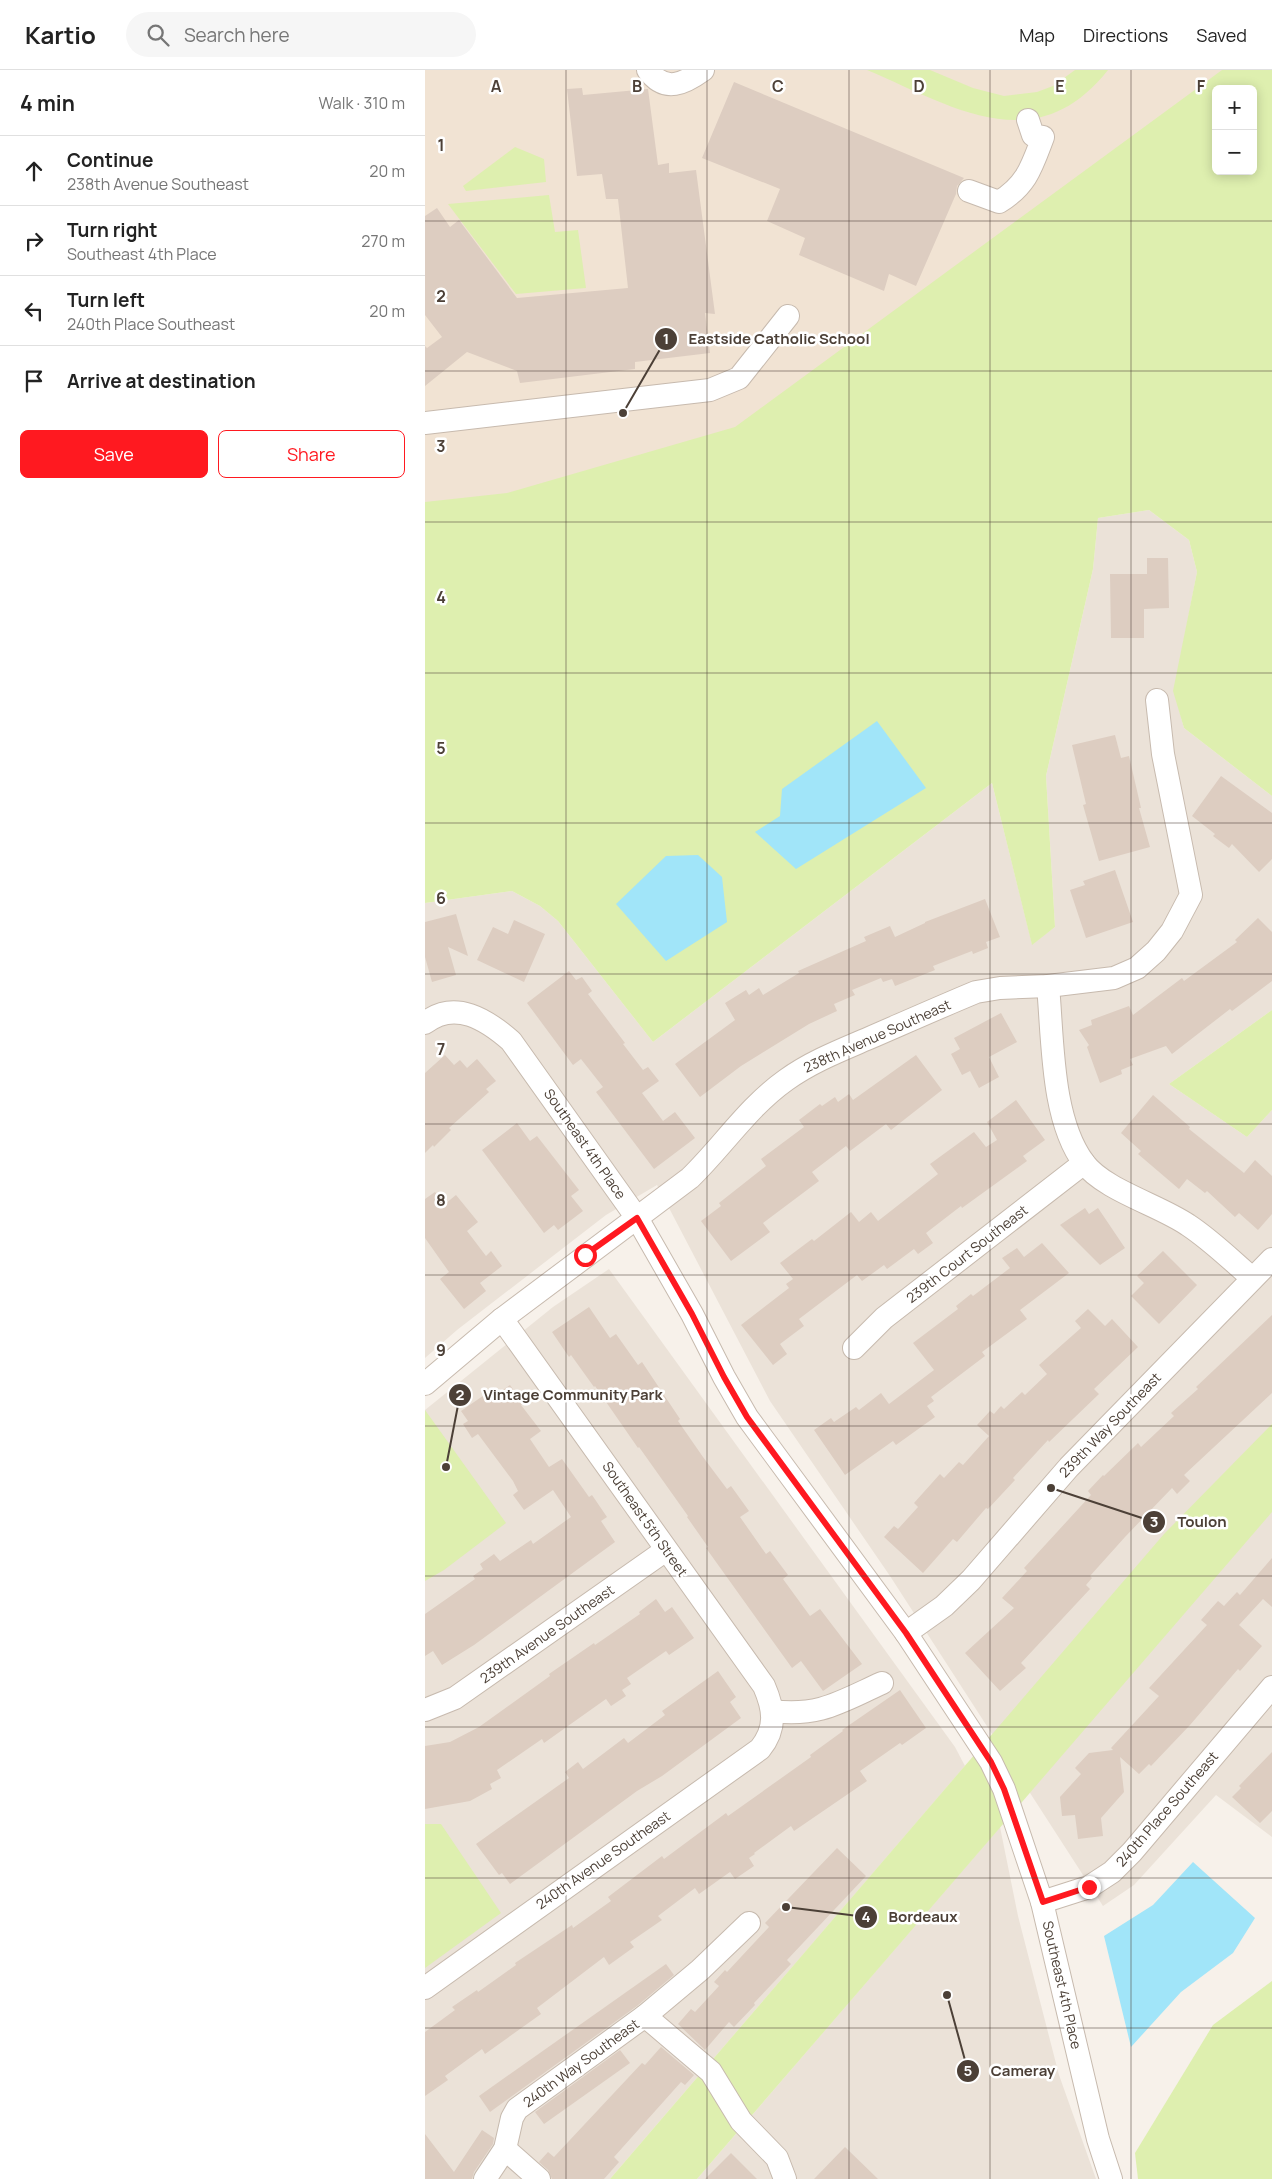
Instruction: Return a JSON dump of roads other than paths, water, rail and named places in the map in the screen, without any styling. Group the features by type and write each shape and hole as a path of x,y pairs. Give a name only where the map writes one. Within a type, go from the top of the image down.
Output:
{"street":[{"path":"648,70 657,79 676,84 685,83 703,70"},
{"path":"969,192 999,202 1013,194 1023,184 1043,137 1033,135 1028,120"},
{"path":"425,423 710,390 739,378 788,316"},
{"name":"238th Avenue Southeast","path":"425,1384 502,1319 690,1178 712,1157 725,1138 761,1100 810,1063 976,992 1000,988 1048,986 1114,978 1137,968 1156,951 1172,931 1191,895 1163,754 1157,700"},
{"path":"1048,986 1058,1097 1067,1130 1084,1163 1104,1180 1187,1224 1252,1278"},
{"name":"Southeast 4th Place","path":"425,1023 444,1013 461,1012 478,1017 494,1026 511,1041 637,1218 692,1314 747,1417 906,1633 991,1762 1004,1789 1043,1902 1098,2139 1111,2179"},
{"name":"239th Court Southeast","path":"854,1348 884,1318 1084,1163"},
{"name":"239th Way Southeast","path":"906,1633 944,1606 971,1580 1069,1466 1272,1259"},
{"name":"Southeast 5th Street","path":"502,1319 763,1686 772,1718"},
{"name":"239th Avenue Southeast","path":"425,1710 455,1698 666,1550"},
{"path":"772,1718 822,1710 881,1683"},
{"name":"240th Place Southeast","path":"1043,1902 1089,1887 1112,1872 1132,1852 1272,1688"},
{"name":"240th Avenue Southeast","path":"425,1988 760,1749 769,1738 772,1718"},
{"path":"645,2016 700,1970 749,1923"},
{"name":"240th Way Southeast","path":"485,2179 505,2149 512,2118 517,2109 645,2016 711,2072 741,2121 777,2158 785,2179"},
{"path":"505,2149 539,2179"}],"water":[{"path":"877,721 926,788 796,869 755,832 780,816 782,789"},
{"path":"698,855 722,877 727,922 666,961 616,904 666,856"},
{"path":"1193,1862 1255,1918 1233,1953 1181,1992 1131,2047 1104,1936 1153,1905"}],"place":[{"name":"Eastside Catholic School","path":"623,413"},
{"name":"Vintage Community Park","path":"446,1467"},
{"name":"Toulon","path":"1051,1488"},
{"name":"Bordeaux","path":"786,1907"},
{"name":"Cameray","path":"947,1995"}]}
